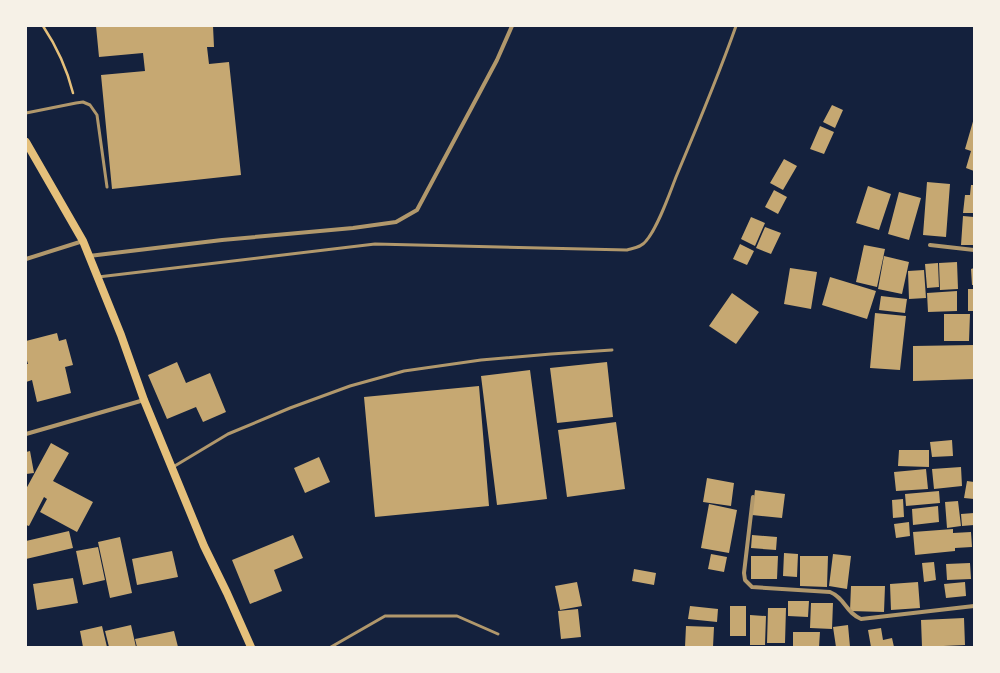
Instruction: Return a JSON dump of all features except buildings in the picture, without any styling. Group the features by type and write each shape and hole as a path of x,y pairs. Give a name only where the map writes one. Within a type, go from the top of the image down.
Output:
{"main road":[{"path":"26,142 89,256 144,400 204,546 251,647"}],"street":[{"path":"89,256 222,240 353,228 396,222 417,210 497,60 512,26"},
{"path":"26,259 82,241"},
{"path":"930,245 974,250"},
{"path":"26,434 144,400"},
{"path":"753,497 744,573 745,580 752,587 830,592 838,595 853,616 861,620 974,606"}],"lane":[{"path":"98,277 375,244 627,250 643,245 648,240 660,216 718,77 736,26"},
{"path":"26,113 83,102 90,105 97,115 107,187"},
{"path":"172,468 228,434 290,408 350,386 404,371 481,360 612,350"},
{"path":"331,647 385,616 457,616 498,634"}],"path":[{"path":"43,26 51,38 68,73 76,103"}]}
